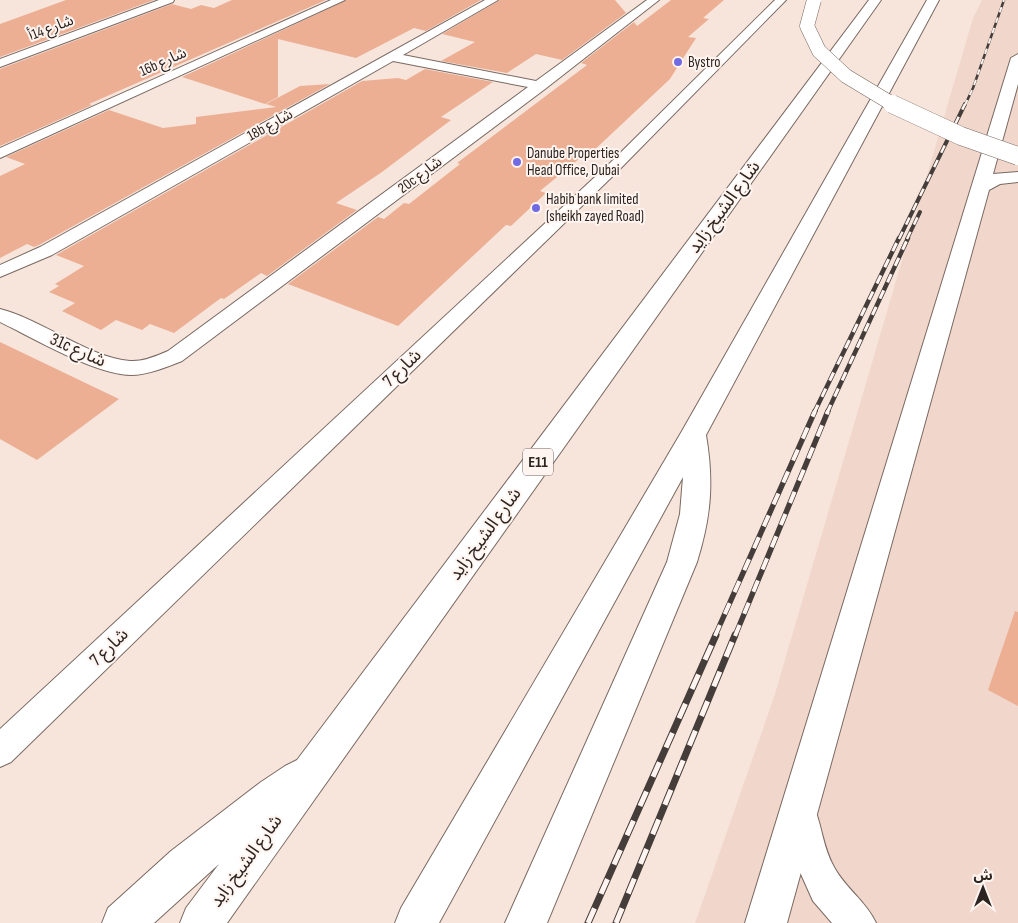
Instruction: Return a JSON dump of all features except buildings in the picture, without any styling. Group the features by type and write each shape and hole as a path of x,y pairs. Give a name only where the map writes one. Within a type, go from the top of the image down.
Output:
{"main road":[{"path":"814,0 807,17 809,33 823,54 850,78 882,99 924,120 1018,156"},
{"path":"416,923 692,435 933,0"},
{"name":"شارع الشيخ زايد","path":"201,923 868,4"},
{"path":"766,923 980,187 1007,124 1018,58"},
{"path":"980,187 996,179 1018,177"},
{"path":"526,923 682,562 690,538 698,498 698,468 692,435"},
{"path":"123,923 207,848 262,804 315,766"}],"street":[{"name":"شارع 14أ","path":"0,63 169,0"},
{"name":"16b شارع","path":"0,154 340,0"},
{"name":"18b شارع","path":"0,279 46,250 493,0"},
{"name":"20c شارع","path":"186,349 654,0"},
{"name":"شارع 7","path":"7,743 615,166 781,0"},
{"path":"395,55 537,88"},
{"name":"18b شارع","path":"0,272 46,250"},
{"name":"31c شارع","path":"0,314 107,364 119,367 147,366 175,356 186,349"},
{"path":"800,811 806,847 814,866 826,888 857,923"}],"shaded area":[{"path":"982,0 1018,0 1018,923 695,923 774,697 973,18"}],"railway":[{"path":"965,105 973,88 1004,0"},
{"path":"899,239 965,104"},
{"path":"907,239 920,212"},
{"path":"814,413 899,238"},
{"path":"827,413 908,238"},
{"path":"715,636 815,411"},
{"path":"735,636 828,411"},
{"path":"588,923 716,635"},
{"path":"616,923 735,635"}],"place":[{"name":"Bystro","path":"678,62"},
{"name":"Danube Properties Head Office, Dubai","path":"517,162"},
{"name":"Habib bank limited (sheikh zayed Road)","path":"536,208"}]}
